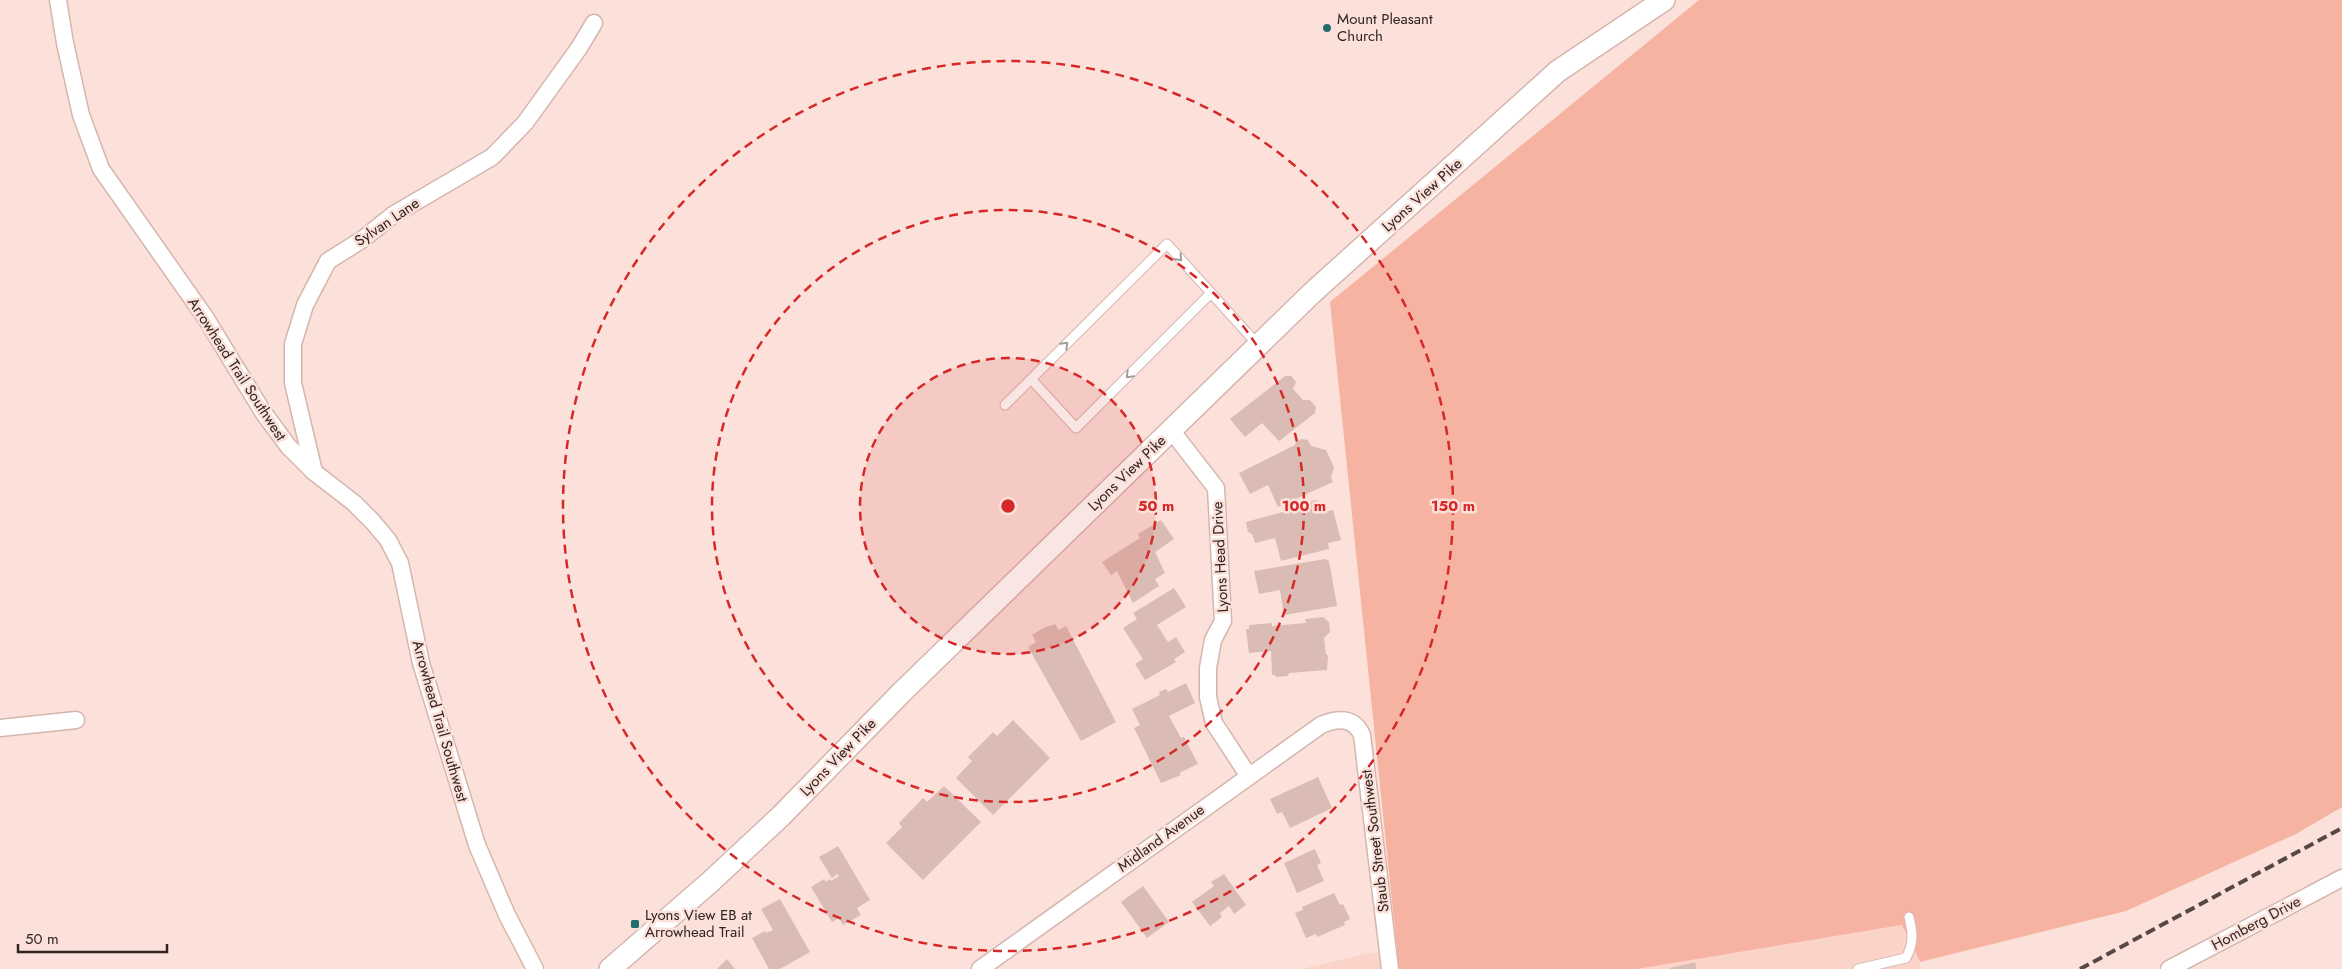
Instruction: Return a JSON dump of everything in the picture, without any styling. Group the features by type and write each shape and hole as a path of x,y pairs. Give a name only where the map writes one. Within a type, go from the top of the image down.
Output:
{"street":[{"name":"Arrowhead Trail Southwest","path":"58,0 65,43 81,115 101,168 205,317 273,426 288,446 314,472 354,503 373,522 388,540 400,563 421,663 477,845 506,915 536,969"},
{"name":"Lyons View Pike","path":"617,966 781,816 901,692 1312,293 1558,70 1664,0"},
{"name":"Sylvan Lane","path":"314,472 293,383 293,344 305,305 328,261 363,239 393,215 492,157 526,123 579,48 594,23"},
{"name":"Lyons Head Drive","path":"1171,430 1216,488 1223,620 1213,640 1208,668 1208,697 1214,723 1248,775"},
{"name":"Midland Avenue","path":"980,969 1248,775 1321,725 1335,719 1348,721"},
{"path":"0,728 76,720"},
{"name":"Staub Street Southwest","path":"1348,721 1358,726 1362,735 1390,969"},
{"name":"Homberg Drive","path":"2169,969 2342,878"}],"lane":[{"path":"1006,405 1167,244 1259,346"},
{"path":"1031,379 1076,428 1211,293"},
{"path":"1858,969 1906,958 1912,947 1913,933 1909,917"}],"shaded area":[{"path":"1699,0 2342,0 2342,807 2296,834 2126,911 1920,962 1902,925 1637,969 1399,969 1330,302"},
{"path":"1902,925 1922,969 1637,969"},
{"path":"1397,951 1399,969 1302,969 1370,953"}],"building":[{"path":"1285,376 1291,376 1296,382 1293,389 1303,400 1310,400 1316,407 1315,413 1279,441 1262,423 1245,437 1230,419"},
{"path":"1302,439 1308,440 1311,446 1326,450 1334,467 1331,477 1333,482 1278,507 1268,485 1250,494 1239,473 1295,445 1296,442"},
{"path":"1316,500 1321,503 1324,512 1333,510 1341,540 1328,543 1329,549 1281,561 1275,538 1255,543 1252,534 1248,532 1246,522 1308,505 1309,502"},
{"path":"1161,520 1174,539 1155,552 1165,573 1155,579 1159,586 1133,603 1117,571 1111,575 1102,562 1140,538 1138,534"},
{"path":"1325,559 1329,561 1337,606 1284,615 1280,590 1259,594 1254,571"},
{"path":"1174,588 1186,607 1157,625 1168,642 1176,637 1185,652 1174,659 1176,662 1145,680 1135,664 1143,659 1123,628 1137,619 1133,613"},
{"path":"1323,617 1329,622 1330,632 1324,638 1326,654 1328,656 1327,670 1289,673 1288,676 1276,677 1272,675 1271,651 1249,653 1246,629 1249,629 1249,625 1272,623 1272,626 1306,623 1305,619"},
{"path":"1055,624 1059,630 1066,626 1116,722 1081,741 1028,647 1036,642 1032,635 1043,628"},
{"path":"1186,683 1195,703 1169,716 1181,738 1184,737 1198,764 1179,773 1181,775 1161,783 1134,728 1140,725 1132,709 1160,695 1159,692 1166,689 1168,692"},
{"path":"1013,720 1050,758 993,815 956,778 972,761 968,757 993,732 997,736"},
{"path":"1318,777 1332,808 1290,828 1282,812 1277,814 1270,799"},
{"path":"944,786 981,822 923,880 886,843 902,827 899,823 923,798 927,802"},
{"path":"838,846 870,900 857,908 861,915 843,925 839,918 832,922 811,887 824,879 826,882 830,879 831,881 839,876 837,874 832,878 819,857"},
{"path":"1315,849 1321,863 1317,865 1324,881 1297,893 1284,863"},
{"path":"1224,874 1246,905 1234,914 1229,906 1220,913 1222,917 1210,926 1192,902 1214,886 1211,882"},
{"path":"1143,886 1169,922 1147,938 1121,902"},
{"path":"1334,893 1340,905 1343,904 1350,919 1344,922 1345,925 1317,937 1316,934 1306,938 1295,913 1303,910 1302,907"},
{"path":"780,899 810,952 780,969 769,969 752,938 765,931 766,933 773,930 761,909"},
{"path":"727,959 735,969 717,969"},
{"path":"1695,962 1697,969 1670,969 1670,968"}],"railway":[{"path":"2080,969 2342,828"}],"place":[{"name":"Mount Pleasant Church","path":"1327,28"},
{"name":"Lyons View EB at Arrowhead Trail","path":"635,924"}]}
